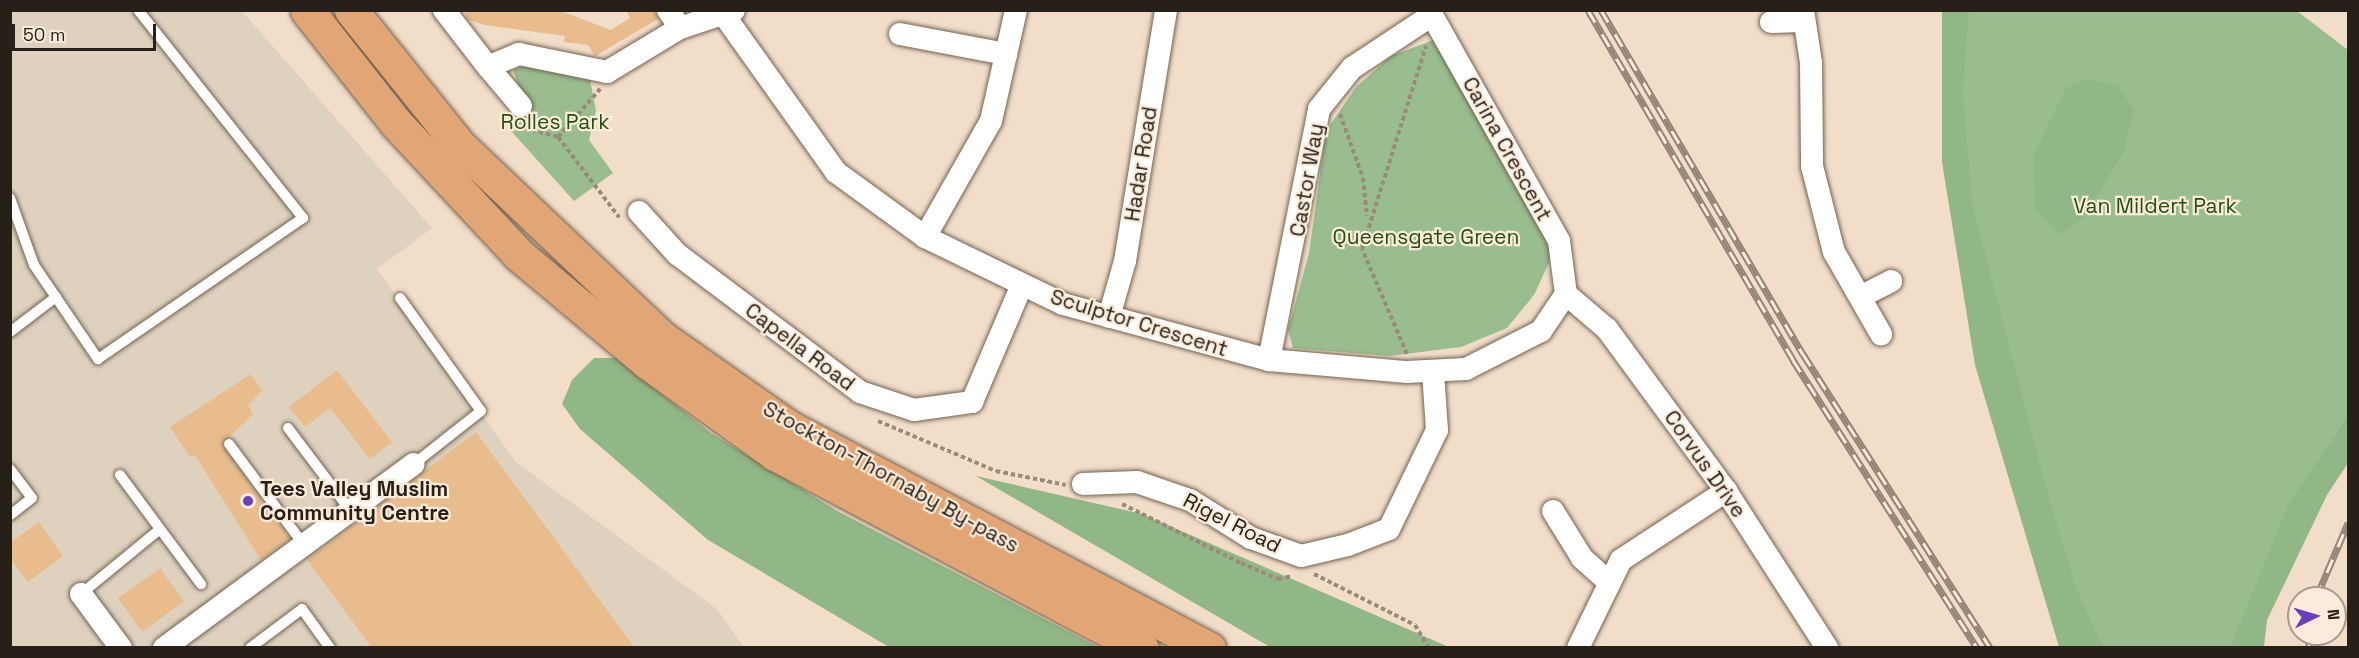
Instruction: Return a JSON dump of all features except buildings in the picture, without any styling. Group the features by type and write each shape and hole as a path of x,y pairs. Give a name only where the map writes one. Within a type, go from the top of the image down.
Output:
{"highway":[{"name":"Stockton-Thornaby By-pass","path":"307,10 395,122 519,255 648,363 775,454 1142,648"},
{"name":"Stockton-Thornaby By-pass","path":"351,10 383,56 459,146 661,337 789,427 1209,648"},
{"path":"359,10 383,56"}],"street":[{"path":"444,10 521,106"},
{"path":"925,237 991,121 1016,10"},
{"name":"Hadar Road","path":"1109,317 1125,261 1166,10"},
{"name":"Sculptor Crescent","path":"607,72 674,19 729,13 836,172 925,237 1022,285 1109,317 1269,360 1407,372 1466,369 1541,330 1566,294"},
{"name":"Castor Way","path":"1269,360 1294,256 1307,151 1319,109 1352,68 1430,13"},
{"name":"Carina Crescent","path":"1430,13 1559,241 1566,294"},
{"path":"1771,22 1803,16 1811,63 1812,166 1834,252 1881,334"},
{"path":"900,34 1006,54"},
{"path":"488,67 519,54 607,72"},
{"name":"Capella Road","path":"639,212 678,254 861,392 914,410 972,402 1022,285"},
{"path":"1860,297 1891,281"},
{"name":"Corvus Drive","path":"1566,294 1607,329 1726,491 1827,648"},
{"name":"Rigel Road","path":"1083,484 1137,482 1190,500 1251,538 1300,556 1348,545 1389,529 1437,430 1433,371"},
{"path":"164,648 414,464"},
{"path":"1578,648 1621,560 1726,491"},
{"path":"1553,511 1582,558 1609,582"},
{"path":"81,594 121,648"}],"lane":[{"path":"10,198 34,265 98,359 303,218 138,10"},
{"path":"10,332 56,297"},
{"path":"400,298 482,411 414,464"},
{"path":"288,428 350,510"},
{"path":"229,444 304,545"},
{"path":"10,469 32,498 10,515"},
{"path":"120,475 201,584"},
{"path":"81,594 160,529"},
{"path":"250,648 302,609 330,648"}],"path":[{"path":"1407,372 1408,355 1396,322 1369,275 1362,249 1368,220 1417,82 1430,13"},
{"path":"521,106 509,118 518,127 558,137 599,91 607,72"},
{"path":"1330,96 1355,150 1368,220"},
{"path":"996,471 1052,486 1083,484 1241,563 1278,579 1298,574"},
{"path":"1308,572 1415,625 1429,648"}],"shaded area":[{"path":"10,11 242,11 432,228 377,269 516,462 717,609 744,647 11,647"}],"green space":[{"path":"1942,11 1969,11 1963,93 1972,203 2047,491 2077,591 2103,647 2059,647 1975,365 1942,162"},
{"name":"Van Mildert Park","path":"1948,11 2297,11 2348,50 2348,432 2255,647 2075,647 1995,408"},
{"name":"Queensgate Green","path":"1444,36 1559,241 1534,295 1507,328 1461,347 1389,356 1293,348 1288,330 1309,253 1326,131 1356,87 1391,56"},
{"name":"Rolles Park","path":"523,66 590,80 596,110 589,140 613,173 574,201 512,132 523,98 513,70"},
{"path":"2087,79 2118,86 2134,110 2124,151 2083,219 2059,234 2035,209 2033,156 2066,88"},
{"path":"594,358 616,358 711,433 839,512 1098,647 889,647 708,540 580,429 562,404 572,380"},
{"path":"2348,416 2348,463 2327,495 2267,620 2264,647 2230,647 2289,503"},
{"path":"976,476 1142,514 1449,647 1270,647"}],"railway":[{"path":"1588,10 1793,360 1977,648"},
{"path":"1601,10 1803,354 1990,648"},
{"path":"2321,586 2348,523"}],"place":[{"name":"Tees Valley Muslim Community Centre","path":"248,501"}]}
